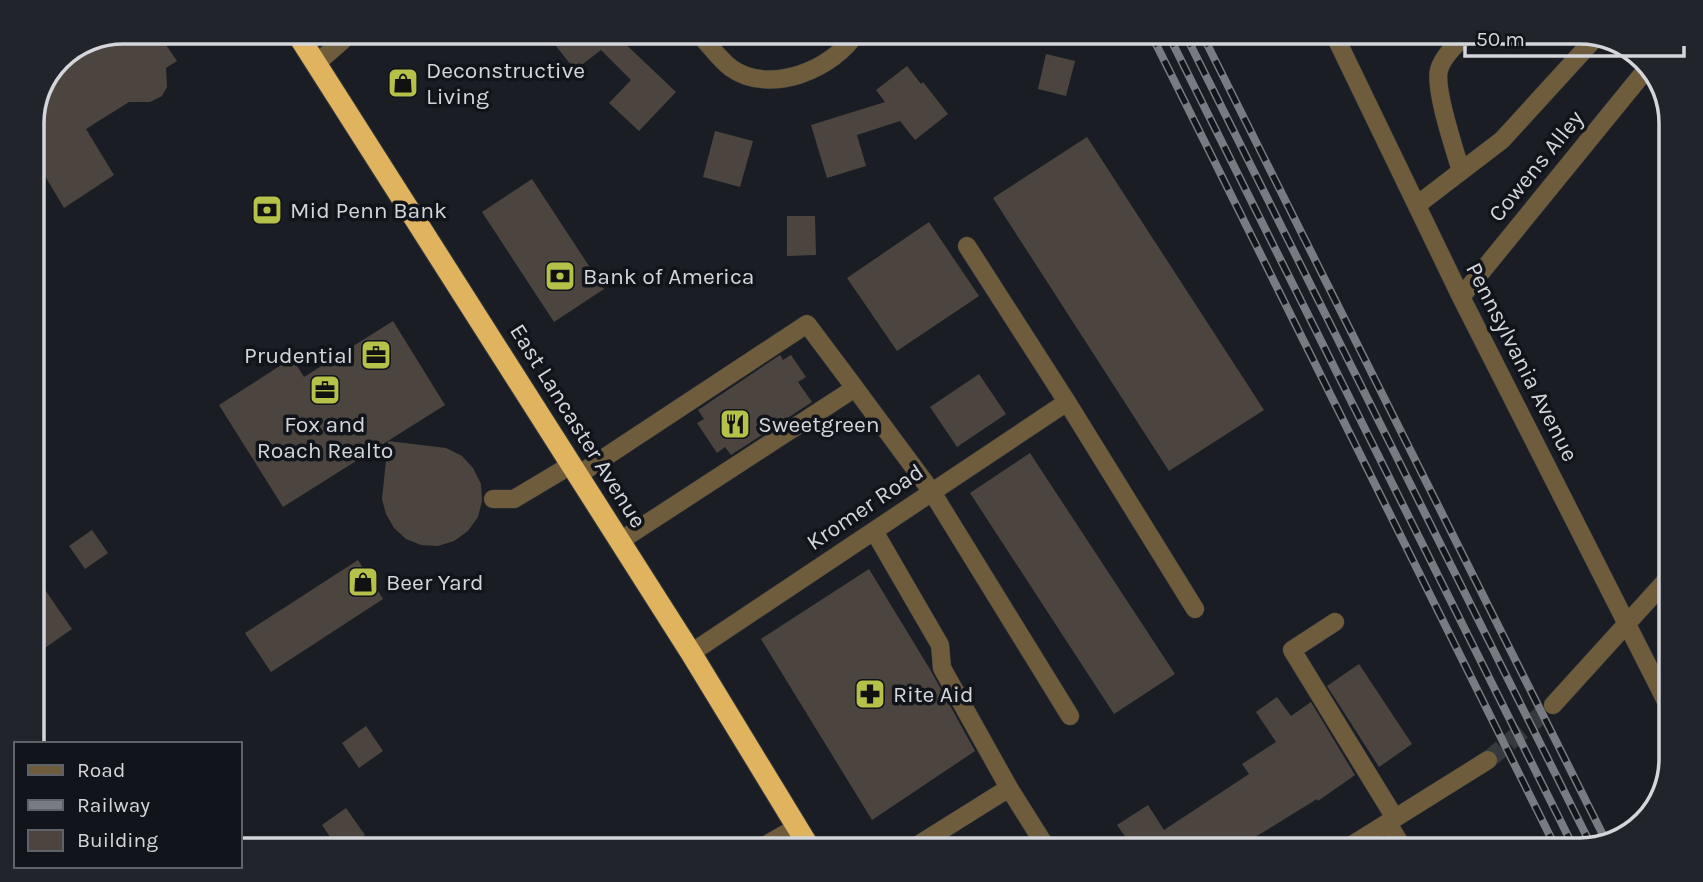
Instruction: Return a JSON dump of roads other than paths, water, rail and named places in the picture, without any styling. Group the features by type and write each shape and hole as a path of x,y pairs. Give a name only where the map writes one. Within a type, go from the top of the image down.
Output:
{"highway":[{"name":"East Lancaster Avenue","path":"304,44 691,653 804,838"}],"street":[{"path":"316,64 338,44"},
{"path":"709,44 731,68 753,77 769,79 787,78 818,66 846,44"},
{"name":"Pennsylvania Avenue","path":"1339,44 1461,297 1659,687"},
{"path":"1457,44 1439,70 1444,114 1461,171"},
{"path":"1417,205 1502,140 1589,45"},
{"name":"Cowens Alley","path":"1461,297 1642,74"},
{"path":"967,246 1195,609"},
{"path":"493,499 514,499 575,470 807,324 932,492 1070,716"},
{"path":"620,541 855,388"},
{"name":"Kromer Road","path":"691,653 1067,402"},
{"path":"874,531 940,645 942,668 1009,788 1040,838"},
{"path":"1553,705 1659,588"},
{"path":"1335,622 1292,650 1392,821 1399,838"},
{"path":"1364,838 1488,760"},
{"path":"930,838 1009,788"},
{"path":"778,838 797,827"}],"tunnel":[{"path":"1488,760 1553,705"}],"railway":[{"path":"1156,44 1551,838"},
{"path":"1173,44 1569,838"},
{"path":"1190,44 1587,838"},
{"path":"1207,44 1603,835"}],"place":[{"name":"Deconstructive Living","path":"403,83"},
{"name":"Mid Penn Bank","path":"267,210"},
{"name":"Bank of America","path":"560,276"},
{"name":"Prudential","path":"376,355"},
{"name":"Fox and Roach Realto","path":"325,390"},
{"name":"Sweetgreen","path":"735,424"},
{"name":"Beer Yard","path":"363,582"},
{"name":"Rite Aid","path":"870,694"}]}
